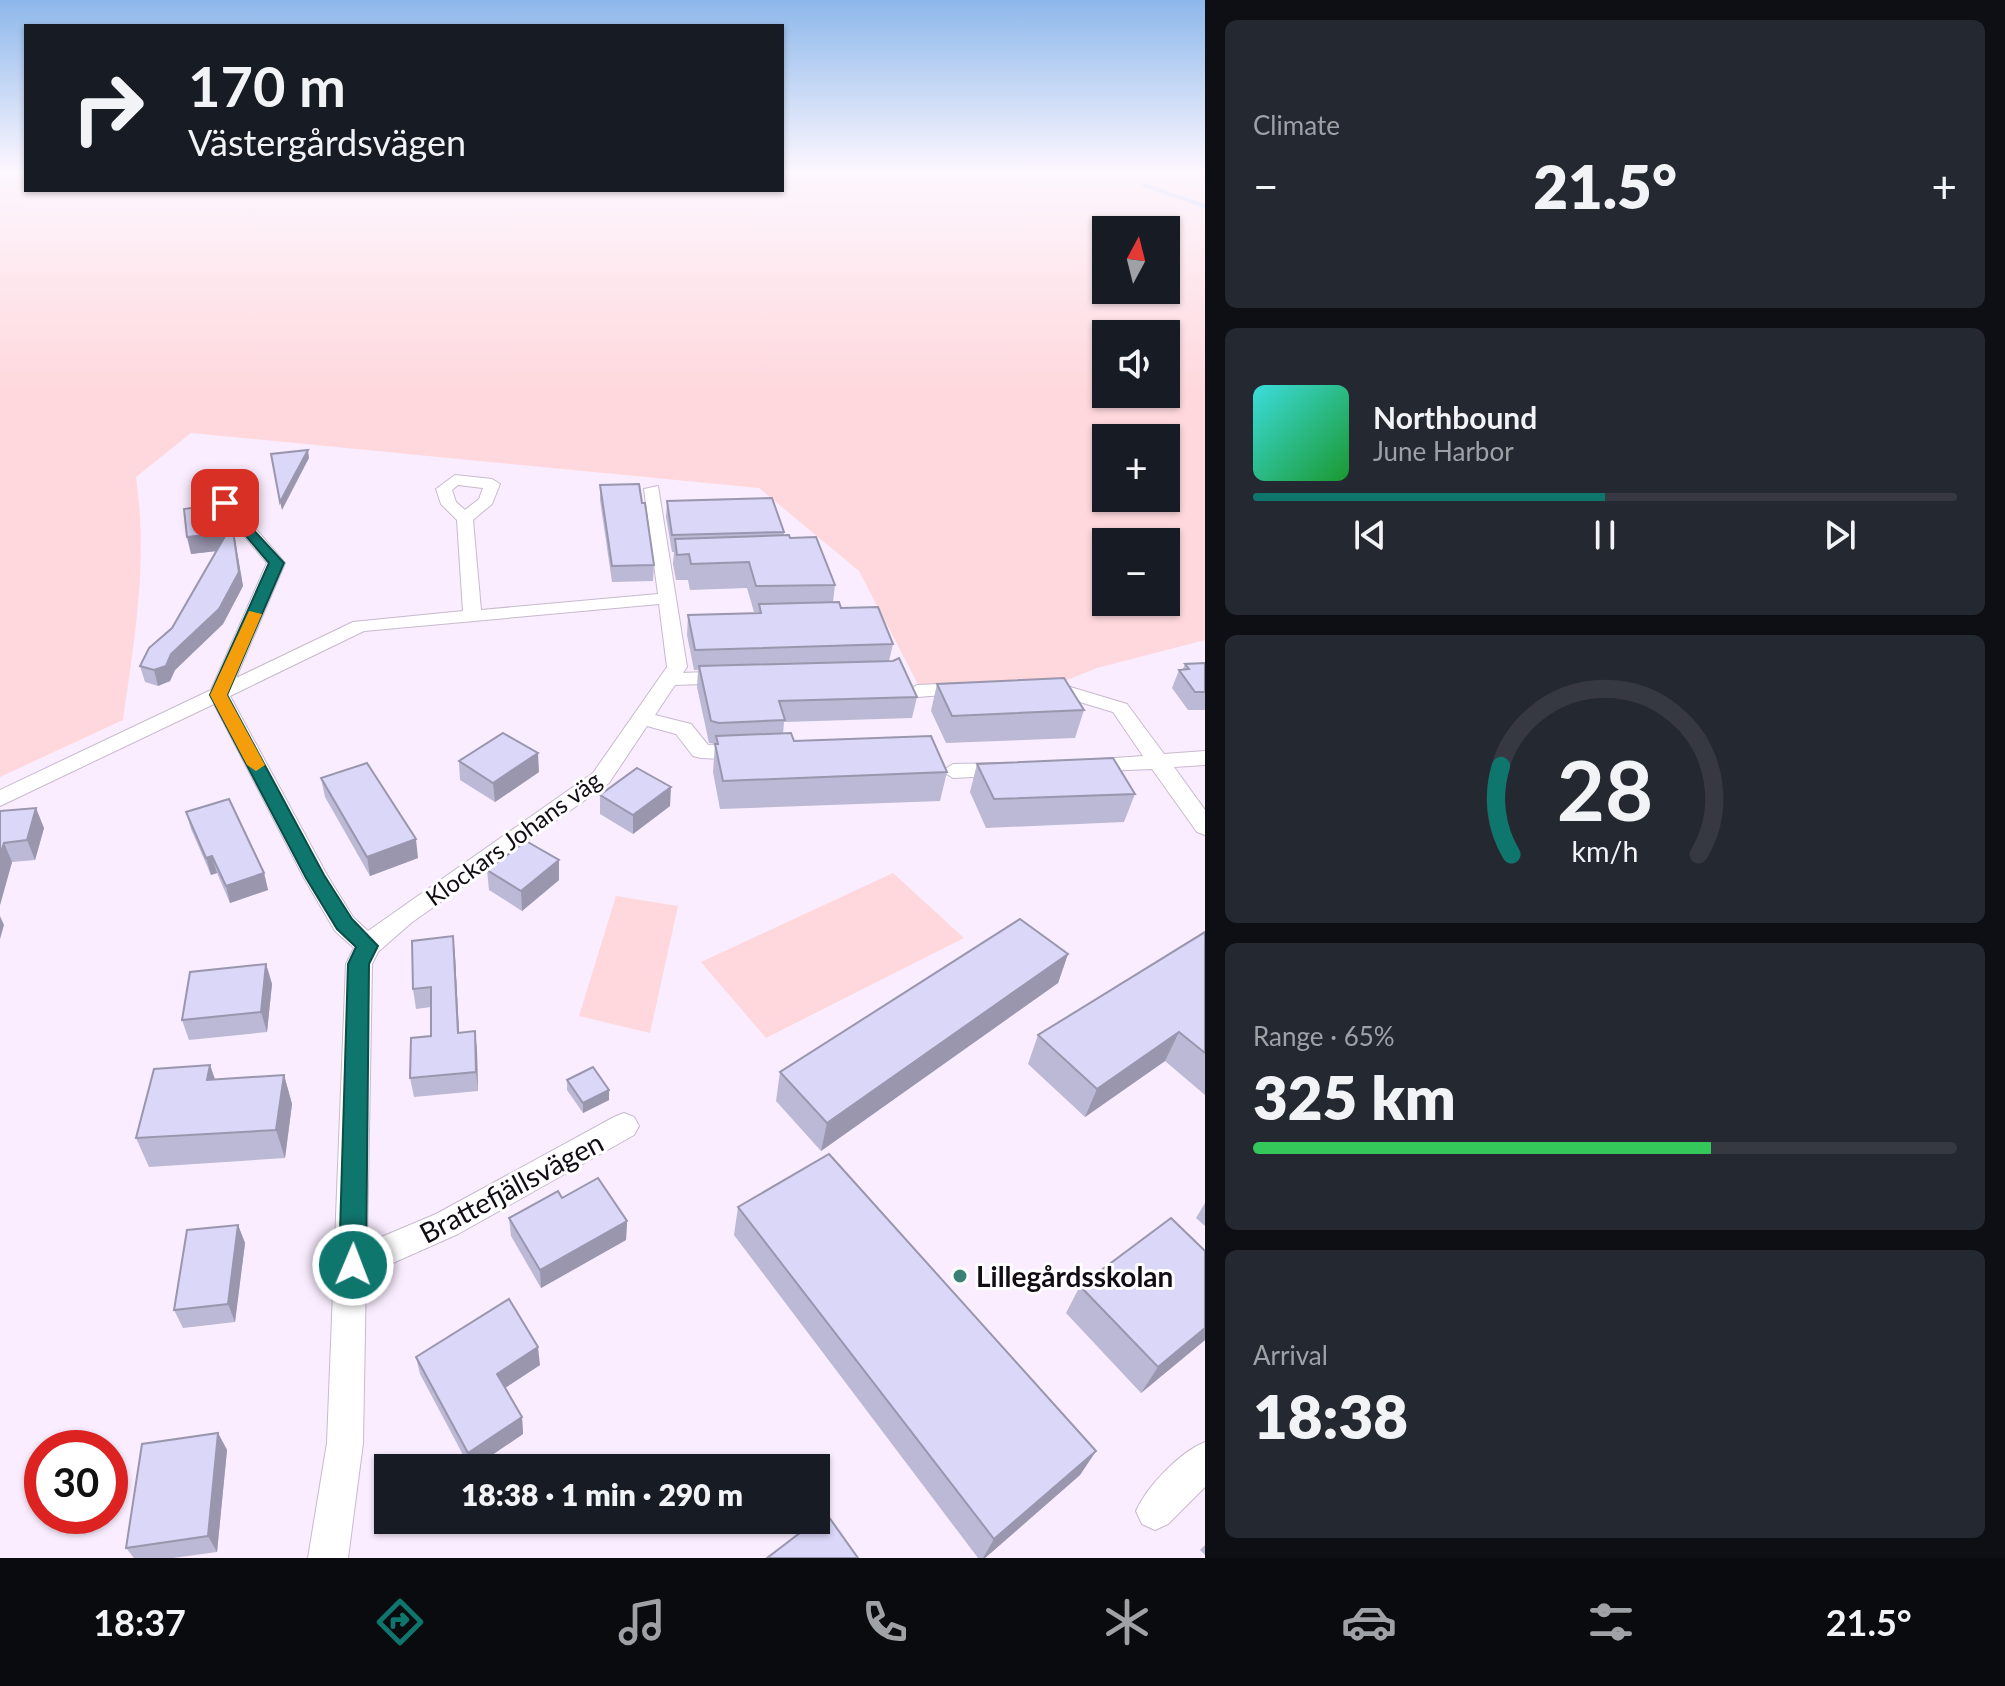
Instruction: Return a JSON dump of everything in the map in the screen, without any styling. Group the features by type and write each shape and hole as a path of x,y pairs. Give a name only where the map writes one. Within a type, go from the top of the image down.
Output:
{"street":[{"name":"Klockars Johans väg","path":"368,946 402,917 601,778 677,667 652,489"},
{"path":"219,695 276,563 225,503"},
{"path":"465,519 472,613"},
{"path":"0,799 360,626 472,613 669,598"},
{"path":"666,679 745,677"},
{"path":"1032,687 1046,686 1120,708 1205,827"},
{"path":"917,691 989,688"},
{"path":"219,695 316,878 344,924 368,946 359,964 353,1265 345,1443 328,1558"},
{"path":"641,719 685,727 701,751 717,754 762,752"},
{"path":"1063,768 1142,765 1157,759 1205,758"},
{"path":"953,771 1032,769"},
{"name":"Brattefjällsvägen","path":"353,1265 447,1224 624,1126"},
{"path":"1155,1511 1205,1460"}],"shaded area":[{"path":"0,244 1092,244 1092,304 1180,304 1180,244 1205,244 1205,640 1097,668 1067,680 921,690 859,571 759,488 191,433 136,477 141,539 136,628 123,720 0,777"},
{"path":"893,873 964,938 766,1038 701,962"},
{"path":"616,896 678,906 650,1033 579,1016"}],"building":[{"path":"308,450 280,502 271,454"},
{"path":"639,484 642,503 645,503 654,565 612,566 600,485"},
{"path":"772,498 784,532 672,535 667,501"},
{"path":"218,504 222,533 187,537 184,509"},
{"path":"232,524 239,572 219,609 171,654 166,666 154,670 140,666 149,648 172,628"},
{"path":"789,535 790,538 816,537 835,585 756,586 749,562 691,564 689,554 677,555 675,539"},
{"path":"839,602 841,608 878,607 893,644 695,650 688,615 761,613 759,604"},
{"path":"899,658 917,697 779,701 785,720 719,723 711,721 699,666 893,661"},
{"path":"1205,663 1205,692 1195,692 1179,670 1189,669 1185,664"},
{"path":"1064,678 1084,710 952,716 937,684"},
{"path":"503,733 538,753 493,783 459,761"},
{"path":"791,733 794,741 931,736 947,772 723,781 716,736"},
{"path":"1113,758 1135,794 994,799 977,764"},
{"path":"367,763 416,839 367,857 321,778"},
{"path":"637,768 671,787 633,815 600,795"},
{"path":"229,799 264,873 226,886 212,856 206,858 186,812"},
{"path":"36,808 27,840 4,843 0,855 0,811"},
{"path":"526,841 559,860 521,891 487,870"},
{"path":"1020,919 1068,954 827,1123 780,1072"},
{"path":"1205,932 1205,1053 1179,1032 1097,1089 1038,1035"},
{"path":"453,936 458,1033 475,1031 476,1072 410,1078 411,1038 431,1036 431,987 413,989 412,941"},
{"path":"266,964 261,1012 182,1020 190,972"},
{"path":"210,1065 207,1080 284,1075 276,1130 136,1138 154,1069"},
{"path":"593,1067 609,1090 583,1103 567,1080"},
{"path":"829,1154 1096,1451 994,1539 738,1207"},
{"path":"598,1178 627,1221 540,1270 509,1218 558,1191 562,1198"},
{"path":"1171,1218 1205,1251 1205,1328 1158,1367 1080,1286"},
{"path":"238,1225 228,1304 174,1310 187,1230"},
{"path":"509,1299 538,1347 497,1374 522,1417 468,1453 416,1357"},
{"path":"218,1433 208,1536 126,1548 142,1444"},
{"path":"830,1519 858,1558 767,1558 798,1534 830,1534"}],"slow traffic":[{"path":"254,614 219,695 256,765"}],"place":[{"name":"Lillegårdsskolan","path":"960,1276"}],"route":[{"path":"225,503 276,563 219,695 316,878 344,924 368,946 359,964 353,1265"}]}
